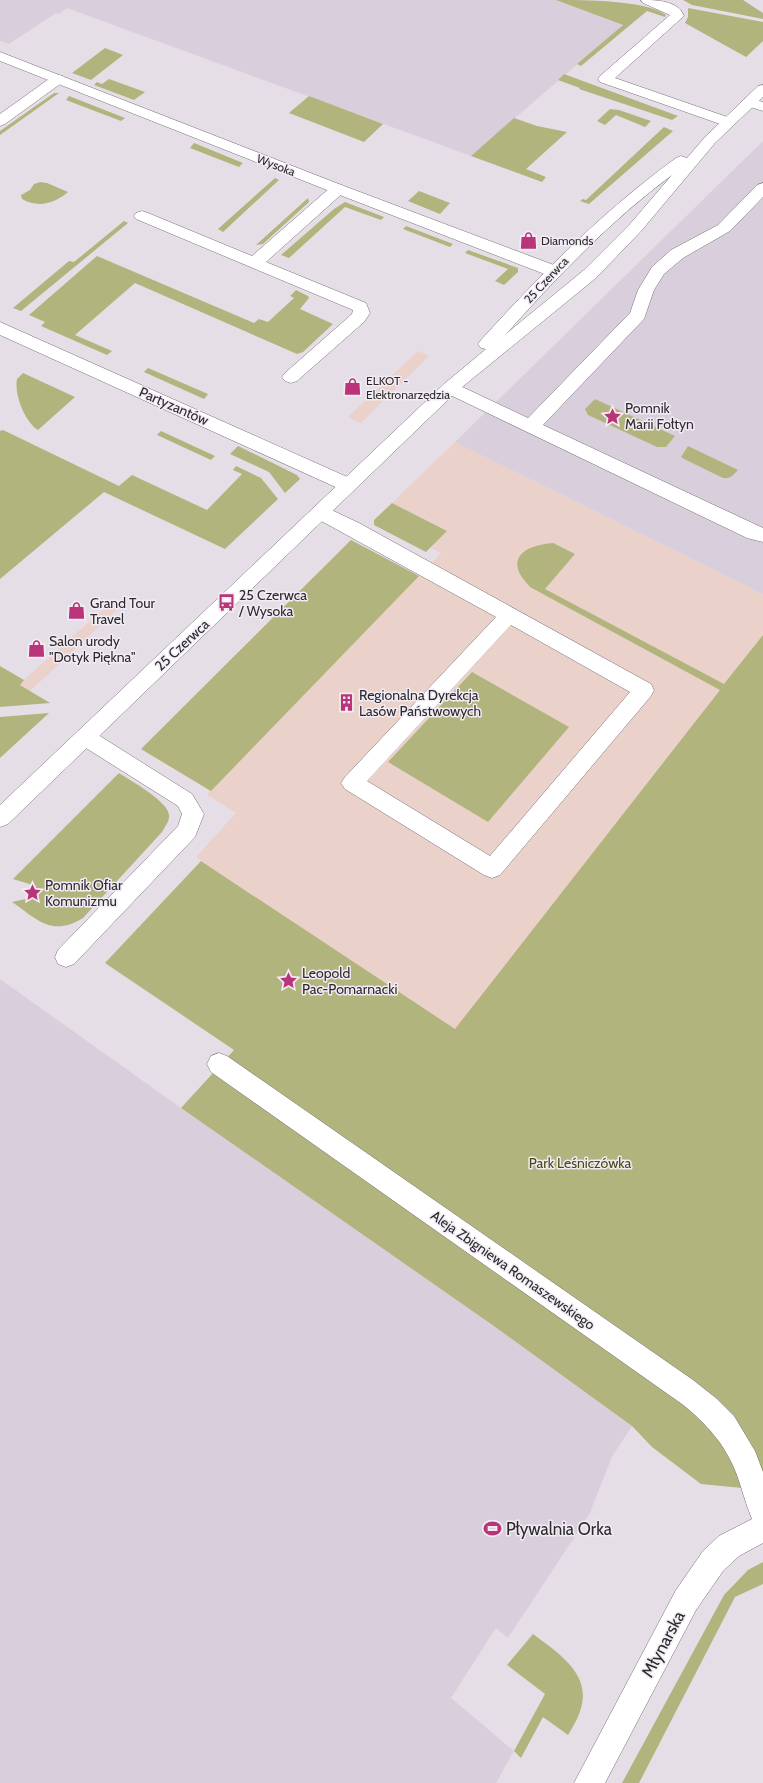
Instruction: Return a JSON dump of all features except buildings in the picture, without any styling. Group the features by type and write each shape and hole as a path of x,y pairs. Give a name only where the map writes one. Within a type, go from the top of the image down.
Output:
{"street":[{"path":"648,0 673,10 677,16 605,79 728,122"},
{"name":"Wysoka","path":"0,56 338,189 553,271"},
{"path":"0,121 58,79"},
{"name":"25 Czerwca","path":"0,818 450,388 590,274 636,226 710,140 728,122 756,105 763,89"},
{"name":"25 Czerwca","path":"450,388 475,357 553,271 629,200 710,140"},
{"path":"531,426 638,315 646,290 658,271 677,254 724,228 763,188"},
{"path":"254,263 338,189"},
{"path":"142,216 357,305 362,310 358,318 291,377"},
{"name":"Partyzantów","path":"0,328 348,485"},
{"path":"450,388 754,533 763,535"},
{"path":"321,512 509,615 644,690 492,869 352,783 509,615"},
{"path":"66,957 187,831 193,814 185,800 85,737"},
{"name":"Aleja Zbigniewa Romaszewskiego","path":"219,1064 650,1365 715,1415 739,1448 747,1466 763,1513"},
{"name":"Młynarska","path":"590,1783 686,1600 713,1561 729,1546 763,1528"}],"shaded area":[{"path":"0,0 556,0 623,25 471,156 67,8 59,14 56,13 9,44 0,41"},
{"path":"763,141 763,594 455,442"},
{"path":"418,351 429,356 361,423 348,417"},
{"path":"455,442 763,594 763,635 455,1030 196,857 236,813 207,795 210,791 141,749 351,540 419,576 441,553 431,548 447,531 392,503"},
{"path":"108,600 121,606 30,691 19,684 106,607 103,605"},
{"path":"0,979 181,1108 491,1324 632,1426 612,1457 589,1515 508,1638 496,1628 451,1698 514,1751 496,1783 0,1783"}],"green space":[{"path":"556,0 598,1 630,4 644,6 666,15 665,17 647,11 581,66 577,64 623,25"},
{"path":"683,0 743,0 763,13 763,19 692,5"},
{"path":"688,8 763,22 763,41 746,57 685,23 688,17"},
{"path":"105,48 123,55 91,80 72,73"},
{"path":"564,74 678,116 672,120 579,89 580,88 558,80"},
{"path":"109,79 145,92 134,100 94,85 97,82 102,84"},
{"path":"54,93 59,93 0,135 0,131"},
{"path":"69,96 125,118 121,121 66,100"},
{"path":"309,96 383,124 364,142 289,113"},
{"path":"610,109 619,110 651,121 645,127 616,115 605,125 597,121"},
{"path":"514,118 537,126 567,132 526,169 546,177 542,182 471,156"},
{"path":"664,127 673,131 589,204 580,201 583,199 586,200"},
{"path":"194,143 243,163 239,167 190,148"},
{"path":"275,178 279,180 223,232 218,229"},
{"path":"40,182 47,183 68,192 52,202 40,204 28,202 22,199 21,195 30,190 34,184"},
{"path":"419,191 450,203 440,214 408,201"},
{"path":"308,198 309,202 263,244 256,245"},
{"path":"345,202 384,217 381,220 345,207 289,258 281,255 334,209"},
{"path":"124,221 128,223 21,311 13,308 69,261 74,262"},
{"path":"406,226 453,244 450,247 403,229"},
{"path":"468,250 518,268 518,272 504,285 495,281 508,269 465,253"},
{"path":"97,256 254,323 259,319 268,322 294,298 290,296 296,290 309,298 300,309 333,324 303,352 297,354 135,283 75,335 112,351 107,355 41,326 45,322 29,315"},
{"path":"148,368 208,394 204,399 144,372"},
{"path":"23,373 75,397 38,430 25,415 17,393 17,379"},
{"path":"595,399 675,436 666,447 657,447 588,415 585,409"},
{"path":"3,430 119,486 132,475 207,510 242,474 233,470 236,466 261,478 278,499 225,549 104,492 0,579 0,431"},
{"path":"161,431 215,456 211,460 157,435"},
{"path":"238,446 297,475 300,479 285,493 269,472 230,454"},
{"path":"688,446 738,470 730,477 723,478 681,457"},
{"path":"392,503 447,531 426,552 374,525 374,520"},
{"path":"351,540 419,576 211,791 141,749"},
{"name":"Park Leśniczówka","path":"553,543 575,554 545,589 724,684 763,635 763,1490 701,1484 652,1447 632,1426 491,1324 181,1108 234,1050 105,963 201,861 455,1029 720,690 530,587 519,572 517,564 519,558 522,553 527,550"},
{"path":"0,666 24,680 20,685 50,703 0,707"},
{"path":"472,672 569,727 488,822 388,762"},
{"path":"49,713 0,758 0,717"},
{"path":"119,773 148,792 162,804 169,815 166,826 83,918 72,924 62,926 46,924 38,920 12,902 35,897 36,886 13,879"},
{"path":"763,1562 763,1584 735,1597 639,1783 622,1783 724,1595 748,1570"},
{"path":"533,1634 560,1654 575,1672 580,1681 583,1692 582,1704 575,1724 568,1735 543,1717 521,1758 514,1751 545,1694 507,1665"}],"place":[{"name":"Diamonds","path":"528,240"},
{"name":"ELKOT - Elektronarzędzia","path":"353,387"},
{"name":"Pomnik Marii Fołtyn","path":"612,416"},
{"name":"25 Czerwca / Wysoka","path":"226,603"},
{"name":"Grand Tour Travel","path":"77,611"},
{"name":"Salon urody \"Dotyk Piękna\"","path":"36,649"},
{"name":"Regionalna Dyrekcja Lasów Państwowych","path":"346,703"},
{"name":"Pomnik Ofiar Komunizmu","path":"32,893"},
{"name":"Leopold Pac-Pomarnacki","path":"289,981"},
{"name":"Pływalnia Orka","path":"493,1529"}]}
